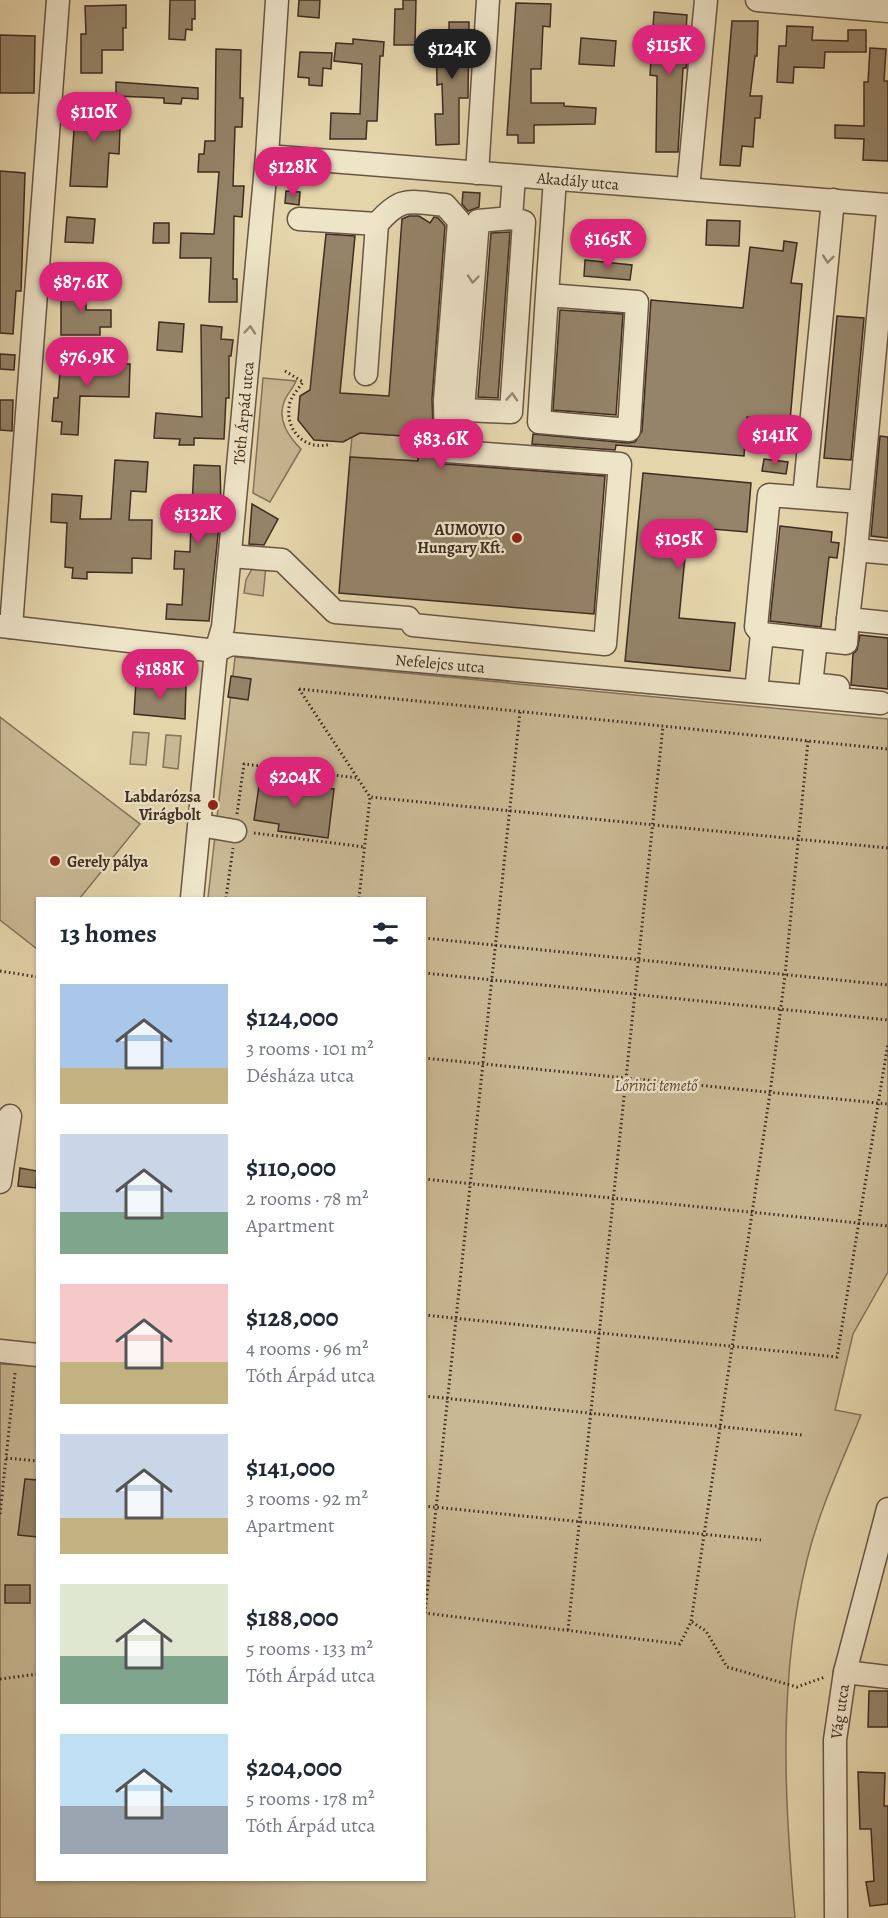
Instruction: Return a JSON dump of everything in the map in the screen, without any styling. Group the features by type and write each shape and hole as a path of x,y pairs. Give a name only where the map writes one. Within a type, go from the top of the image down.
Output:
{"street":[{"path":"5,627 58,0"},
{"name":"Tóth Árpád utca","path":"192,897 216,651 223,627 230,556 267,156 277,0"},
{"path":"477,173 488,0"},
{"path":"688,189 706,0"},
{"path":"757,0 888,11"},
{"name":"Akadály utca","path":"267,156 888,205"},
{"path":"514,176 517,220 511,412 463,410 478,221 517,220"},
{"path":"547,295 638,302 629,429 539,422 547,295 555,179"},
{"path":"804,497 833,200"},
{"path":"230,556 282,560 335,612 408,618 413,625 606,644 620,464 446,451 446,400 459,221 445,205 405,201 391,207 377,224 366,374"},
{"path":"860,502 769,495 756,627 762,634 846,643 860,502 881,377 888,212"},
{"path":"299,219 377,224"},
{"path":"856,550 888,553"},
{"path":"848,619 888,623"},
{"name":"Nefelejcs utca","path":"5,627 216,651 231,644 756,691 884,698"},
{"path":"756,691 762,634"},
{"path":"816,640 811,684 884,698"},
{"path":"200,825 235,831"},
{"path":"0,1182 10,1116"},
{"path":"0,1351 36,1355"},
{"name":"Vág utca","path":"836,1918 835,1740 844,1672 888,1509"},
{"path":"844,1672 888,1677"}],"path":[{"path":"285,371 303,382 290,403 290,422 294,432 308,444 320,447 331,444"},
{"path":"359,897 370,797 299,689 888,749"},
{"path":"426,1604 520,712"},
{"path":"568,1630 663,726"},
{"path":"426,1613 680,1644 692,1622 754,1212 781,1010 808,741"},
{"path":"226,897 244,764 358,778"},
{"path":"370,797 888,848"},
{"path":"235,831 364,847"},
{"path":"426,938 888,985"},
{"path":"0,970 36,976"},
{"path":"426,973 888,1020"},
{"path":"426,1315 837,1357 888,1043"},
{"path":"426,1058 888,1104"},
{"path":"426,1179 888,1226"},
{"path":"0,1514 2,1478 15,1373"},
{"path":"426,1396 802,1435"},
{"path":"6,1458 36,1461"},
{"path":"426,1506 760,1540"},
{"path":"692,1622 706,1631 726,1667 797,1687 844,1672"},
{"path":"0,1679 36,1674"}],"green space":[{"path":"263,378 296,381 285,399 282,416 285,428 301,449 270,502 253,493"},
{"path":"360,433 419,437 418,461 350,457 352,437"},
{"path":"254,565 266,566 263,596 244,593 246,580"},
{"name":"Lőrinci temető","path":"235,657 888,719 888,1272 853,1334 835,1410 861,1415 818,1523 807,1560 791,1649 786,1783 795,1918 0,1918 0,1364 36,1366 36,1881 426,1881 426,897 208,897"},
{"name":"Gerely pálya","path":"0,717 140,824 81,897 36,897 36,948 0,920"},
{"path":"133,732 149,733 146,765 130,764"},
{"path":"166,735 181,736 178,769 163,767"}],"building":[{"path":"170,0 195,0 195,19 192,19 192,30 186,29 185,40 169,39"},
{"path":"299,0 320,0 319,18 298,16"},
{"path":"403,0 416,0 415,45 394,45 395,9 403,9"},
{"path":"516,3 551,4 550,27 543,26 541,69 531,69 531,103 564,103 564,106 596,108 595,124 534,125 534,143 518,143 518,135 507,135"},
{"path":"126,5 123,50 102,50 102,73 81,73 81,34 86,34 85,6"},
{"path":"654,12 687,15 685,47 688,47 686,68 683,68 678,152 656,152 657,76 650,75"},
{"path":"732,21 758,21 757,56 755,56 750,96 762,96 760,118 755,118 753,147 742,146 740,166 720,165"},
{"path":"449,22 469,22 468,98 459,98 459,144 436,145 435,114 443,114 442,84 437,85 436,36 449,35"},
{"path":"787,26 813,27 812,40 848,41 848,30 866,30 866,52 825,52 824,68 794,67 793,83 777,82 779,46 786,46"},
{"path":"0,35 35,36 34,93 0,93"},
{"path":"581,38 616,41 614,66 579,64"},
{"path":"353,39 384,42 383,56 380,56 377,121 367,121 366,139 330,139 331,113 360,114 362,64 334,61 336,43 353,44"},
{"path":"870,48 886,49 884,81 888,81 888,161 863,160 864,139 835,138 835,125 864,126 864,82 868,82"},
{"path":"216,49 241,50 242,127 235,127 233,186 244,186 242,217 234,216 233,279 237,279 237,302 209,302 211,258 180,258 181,233 214,234 219,172 198,172 199,154 204,154 205,141 215,141"},
{"path":"300,52 332,53 331,69 323,68 322,86 309,85 309,78 298,77"},
{"path":"116,82 198,88 198,99 182,98 181,104 164,103 164,98 116,96"},
{"path":"76,102 121,104 119,154 109,153 107,187 70,186"},
{"path":"0,171 25,173 21,291 16,291 13,334 0,333"},
{"path":"286,191 300,192 299,205 285,203"},
{"path":"463,192 480,193 479,207 468,211 462,204"},
{"path":"419,216 430,223 434,217 438,218 445,226 432,399 434,457 445,464 605,476 594,614 339,593 350,457 418,461 419,437 360,433 343,442 314,440 298,420 300,396 310,390 326,234 355,236 340,393 389,396 402,219"},
{"path":"67,217 95,219 93,243 65,242"},
{"path":"707,220 740,221 739,246 706,245"},
{"path":"154,223 169,223 169,243 153,243"},
{"path":"510,232 498,398 478,397 491,233"},
{"path":"784,241 797,243 791,283 802,284 790,421 747,417 744,456 616,445 615,450 532,444 533,434 635,442 642,431 651,300 743,308 750,247 783,251"},
{"path":"585,260 632,265 630,280 584,276"},
{"path":"61,285 86,285 86,310 111,310 111,327 100,327 100,335 61,335"},
{"path":"560,310 623,314 616,415 553,410"},
{"path":"837,316 864,318 851,460 824,458"},
{"path":"159,322 184,324 182,352 157,350"},
{"path":"201,325 222,327 221,339 233,340 231,356 229,356 229,398 226,398 224,439 194,438 194,445 179,445 180,439 154,438 156,413 202,417"},
{"path":"0,354 15,355 14,370 0,369"},
{"path":"61,358 89,360 89,363 130,364 129,397 80,396 78,435 61,434 62,422 52,421 54,398 58,398"},
{"path":"0,400 13,400 12,431 0,430"},
{"path":"880,436 888,437 888,538 871,536"},
{"path":"764,459 788,462 786,474 762,471"},
{"path":"115,460 148,462 146,492 131,491 129,520 152,520 151,559 132,558 132,573 87,572 87,579 72,578 73,568 65,567 67,523 51,522 52,494 82,496 80,519 111,519"},
{"path":"194,465 220,466 221,506 209,621 166,619 167,604 182,605 184,569 174,569 175,551 190,552 191,521 164,520 164,506 192,506"},
{"path":"643,473 751,483 747,532 688,527 679,618 735,623 730,671 625,661"},
{"path":"252,504 278,519 264,545 249,544"},
{"path":"780,526 832,532 831,542 839,543 837,558 829,557 821,627 770,621"},
{"path":"860,635 888,638 888,689 851,685 853,654 857,650"},
{"path":"231,676 251,679 248,700 228,697"},
{"path":"136,681 154,682 154,686 186,686 185,719 134,714"},
{"path":"260,779 334,789 328,838 278,831 279,824 254,820"},
{"path":"20,1168 36,1171 36,1188 18,1186"},
{"path":"25,1479 36,1480 36,1537 18,1535"},
{"path":"5,1585 30,1585 30,1603 5,1603"},
{"path":"869,1691 888,1691 888,1727 868,1727"},
{"path":"858,1772 885,1773 884,1806 888,1806 888,1904 870,1906 866,1882 874,1881 871,1829 860,1829"}],"place":[{"name":"AUMOVIO Hungary Kft.","path":"517,538"},
{"name":"Labdarózsa Virágbolt","path":"213,805"},
{"name":"Gerely pálya","path":"55,861"}]}
